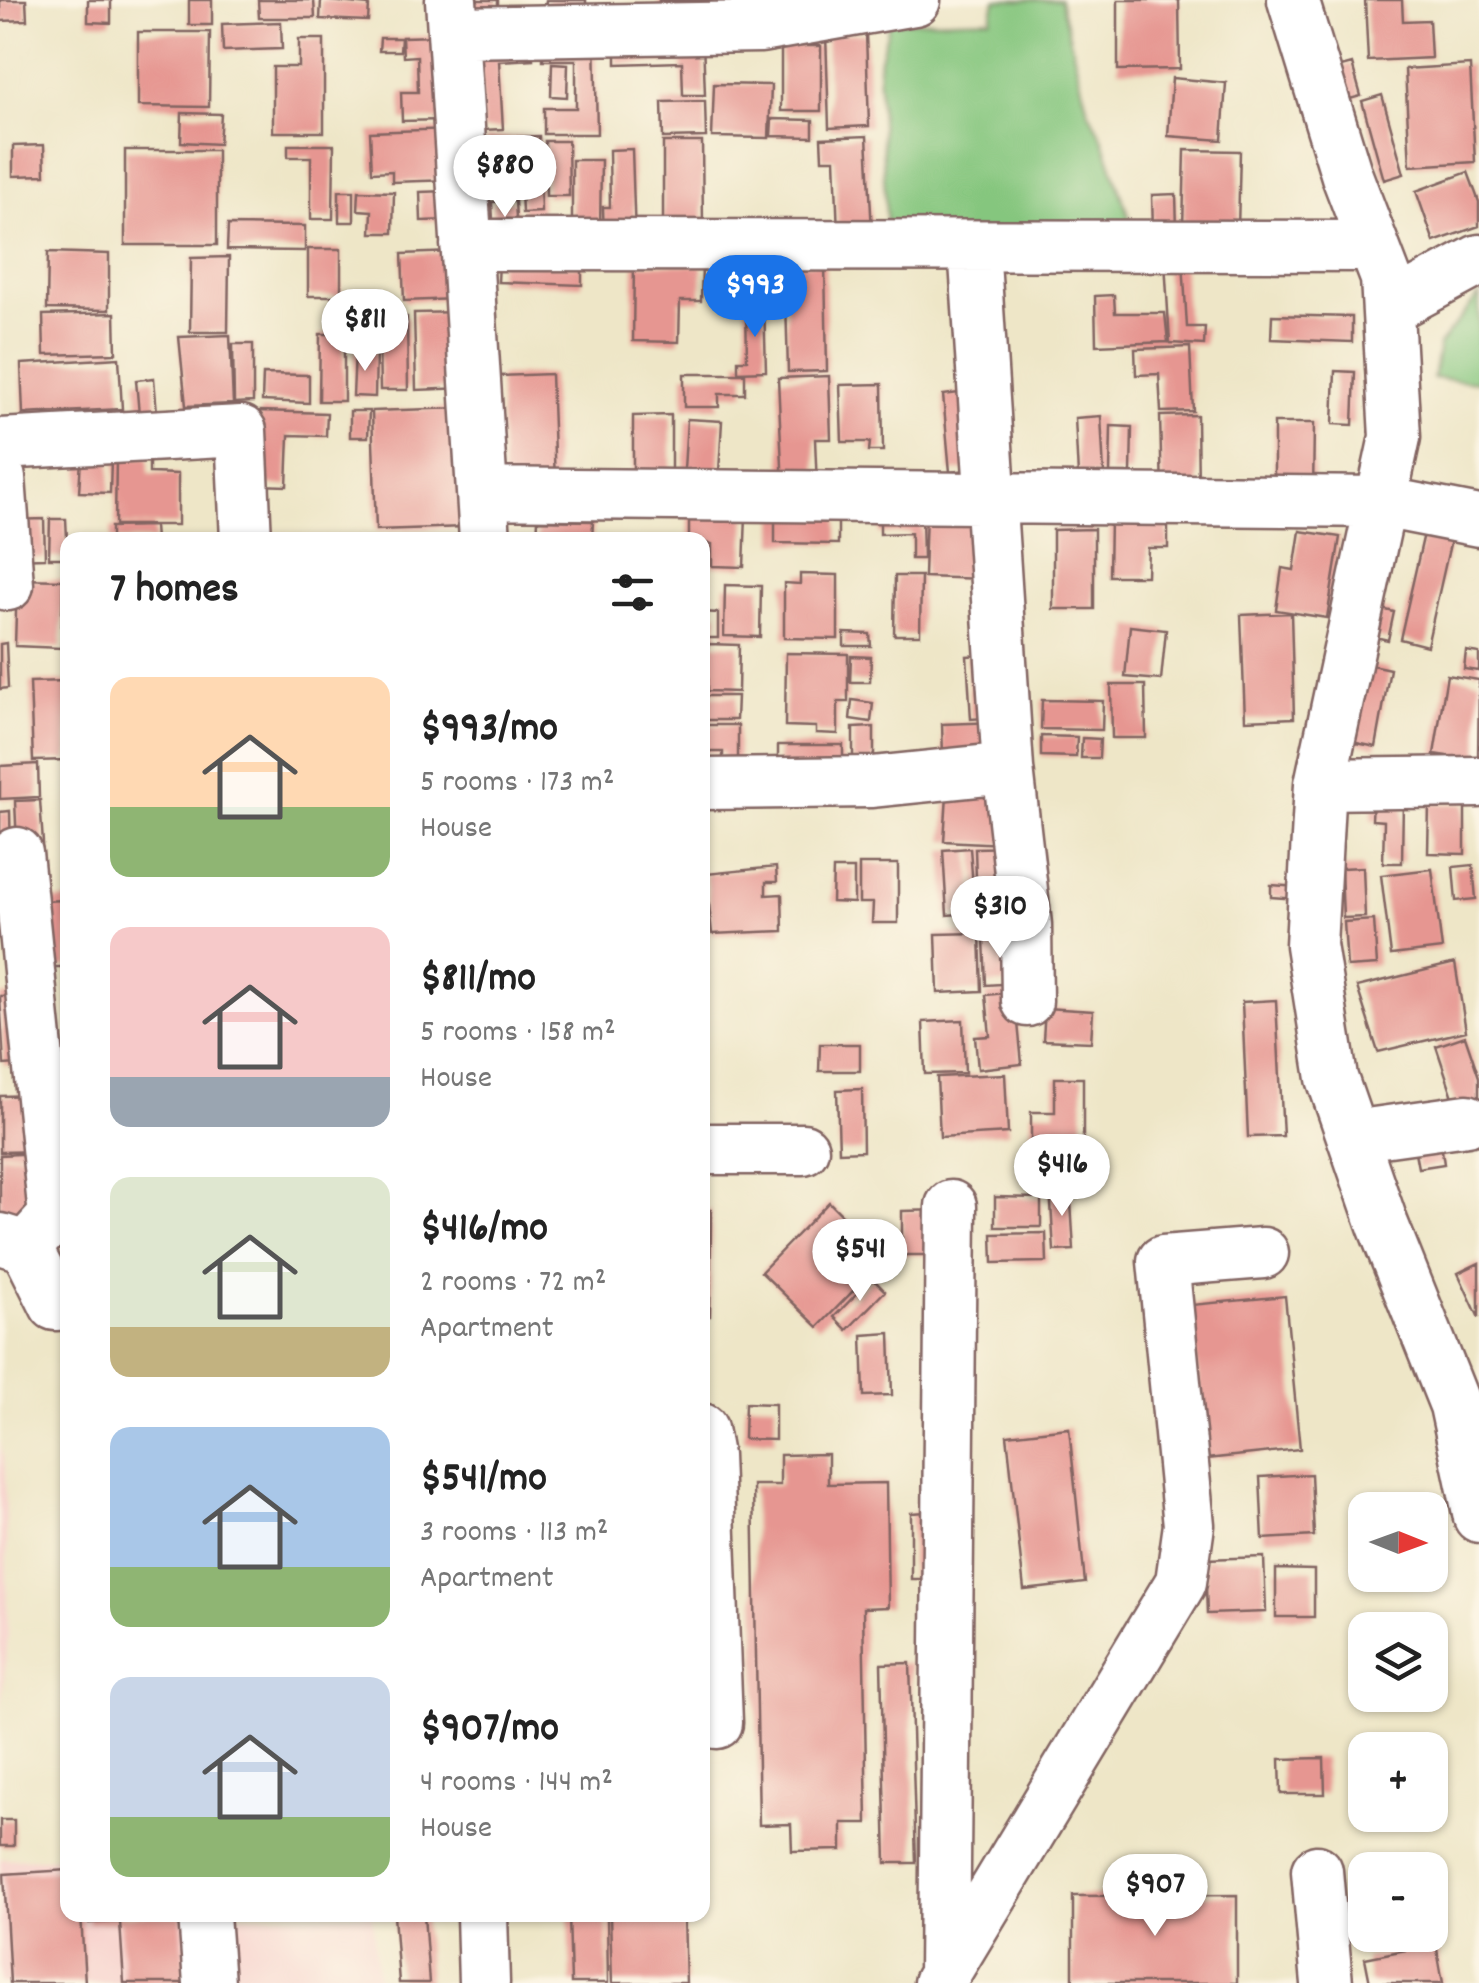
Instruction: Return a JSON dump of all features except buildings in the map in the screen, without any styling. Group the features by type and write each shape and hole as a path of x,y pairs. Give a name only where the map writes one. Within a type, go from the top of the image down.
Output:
{"street":[{"path":"915,0 762,27 452,16 484,517 991,498 1382,502 1479,521"},
{"path":"1293,0 1347,176 1386,278 1394,437 1320,784 1311,945 1332,1078 1352,1136 1467,1397 1479,1517"},
{"path":"466,245 1374,246"},
{"path":"974,246 1008,768 1026,926 1027,1001"},
{"path":"1388,309 1479,260"},
{"path":"0,444 241,430 246,532"},
{"path":"0,478 8,584"},
{"path":"710,784 872,782 1008,768"},
{"path":"1320,784 1479,782"},
{"path":"17,853 54,1216 13,1243 55,1305 60,1305"},
{"path":"1352,1136 1466,1120"},
{"path":"710,1149 804,1149"},
{"path":"941,1979 952,1206"},
{"path":"941,1979 1181,1582 1189,1525 1163,1261 1263,1253"},
{"path":"710,1528 717,1723"},
{"path":"1318,1870 1327,1983"},
{"path":"205,1922 209,1983"},
{"path":"482,1922 484,1983"}],"shaded area":[{"path":"0,1440 5,1469 8,1638 0,1713"},
{"path":"60,1858 60,1922 373,1922 378,1983 0,1983 0,1859"}],"green space":[{"path":"995,0 1060,0 1088,110 1102,137 1134,232 887,231 878,66 890,22 991,19"},
{"path":"1479,295 1479,382 1433,378 1439,345"}]}
